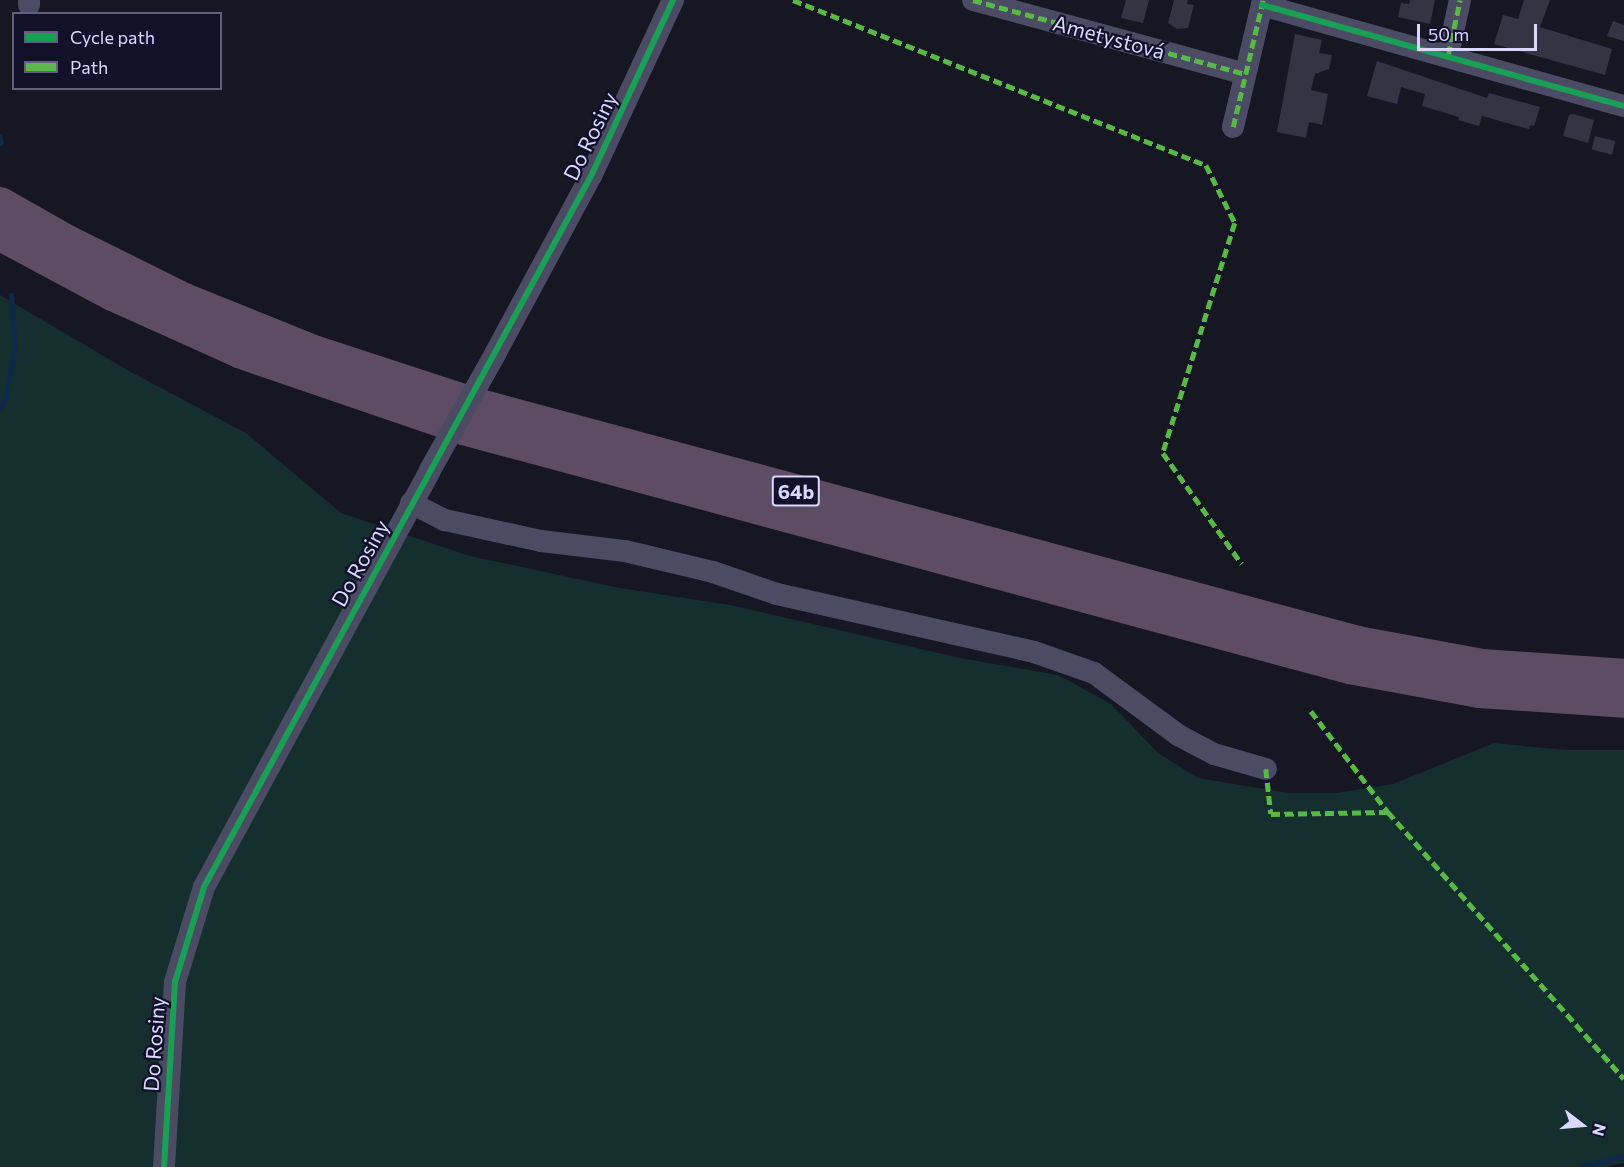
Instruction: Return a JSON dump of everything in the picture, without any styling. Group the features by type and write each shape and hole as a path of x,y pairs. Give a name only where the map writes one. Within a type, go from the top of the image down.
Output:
{"highway":[{"name":"64b","path":"0,202 66,241 184,299 316,352 472,403 1357,642 1482,665 1624,675"},
{"name":"64b","path":"0,234 112,294 241,352 463,428 1349,667 1479,691 1624,701"}],"street":[{"name":"Do Rosiny","path":"164,1167 175,982 204,887 591,176 673,0"},
{"name":"Ametystová","path":"973,0 1245,74"},
{"path":"1448,55 1460,0"},
{"path":"1233,127 1262,3 1624,106"},
{"path":"411,503 445,519 541,541 625,551 713,572 777,594 1034,652 1094,673 1178,735 1214,754 1266,769"}],"green space":[{"path":"0,295 129,371 246,433 341,513 470,556 620,588 730,605 960,658 1058,675 1111,704 1158,753 1198,778 1289,793 1337,793 1393,784 1494,743 1566,750 1624,750 1624,1163 1605,1167 0,1167"}],"building":[{"path":"1126,0 1149,0 1143,23 1121,18"},
{"path":"1174,0 1188,0 1187,4 1194,5 1188,28 1177,29 1168,23"},
{"path":"1410,0 1435,0 1430,24 1398,17 1401,3 1409,4"},
{"path":"1524,0 1550,0 1540,27 1612,49 1605,75 1494,44 1503,15 1518,19"},
{"path":"1613,21 1624,25 1624,41 1607,36"},
{"path":"1295,34 1322,40 1319,53 1332,55 1329,69 1315,74 1311,90 1328,94 1322,125 1309,122 1306,138 1277,132"},
{"path":"1377,61 1487,98 1489,93 1540,107 1534,126 1530,125 1529,129 1482,116 1479,126 1458,120 1459,117 1422,106 1425,94 1401,87 1397,104 1367,96"},
{"path":"1569,115 1594,120 1588,143 1563,136"},
{"path":"1595,136 1615,141 1612,155 1592,150"}],"waterway":[{"path":"0,137 1,143"},
{"path":"0,408 6,397 15,346 11,295"},
{"path":"1581,1167 1624,1156"}],"marked path":[{"path":"793,0 1206,165 1235,223 1163,453 1242,564"},
{"path":"973,0 1245,74"},
{"path":"1233,127 1263,0"},
{"path":"1448,55 1460,0"},
{"path":"1311,711 1388,812 1624,1079"},
{"path":"1266,769 1271,814 1388,812"}],"cycle path":[{"path":"164,1167 175,982 204,887 591,176 673,0"},
{"path":"1262,5 1624,106"}]}
